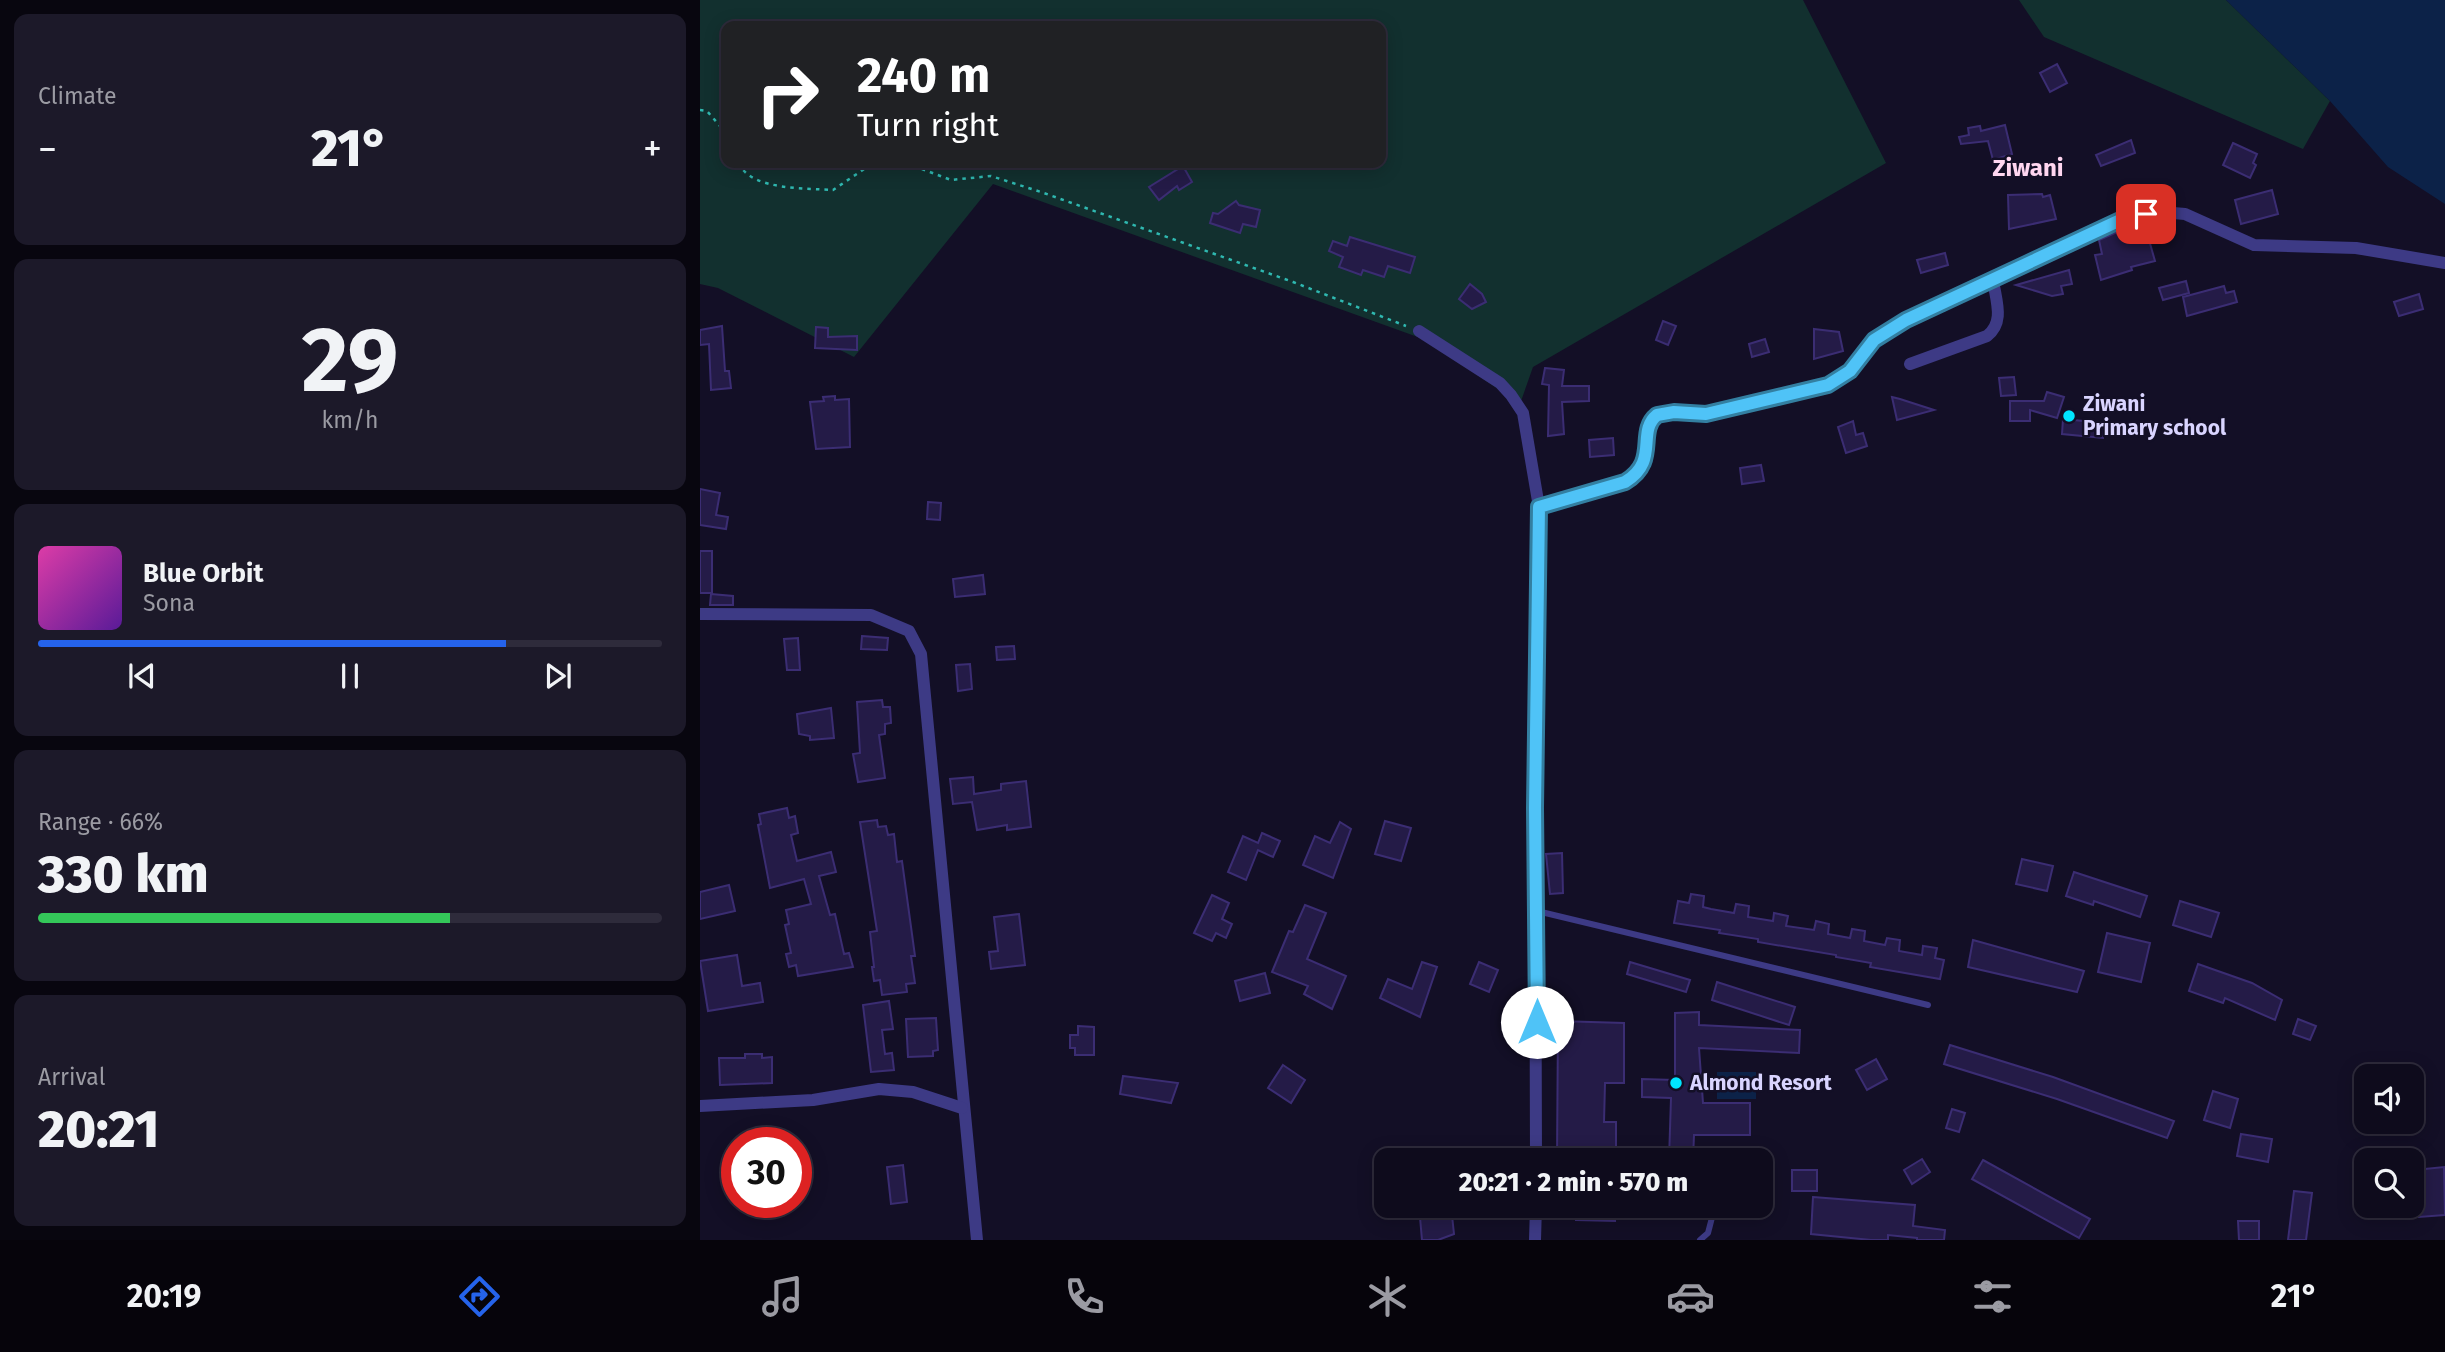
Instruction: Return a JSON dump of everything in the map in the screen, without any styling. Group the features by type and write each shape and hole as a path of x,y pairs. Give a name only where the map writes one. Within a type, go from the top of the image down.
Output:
{"street":[{"path":"1539,507 1625,482 1637,475 1644,464 1649,425 1657,415 1674,412 1706,414 1828,385 1850,371 1866,348 1886,330 2129,216 2162,212 2185,214 2207,221 2255,245 2356,248 2445,263"},
{"path":"1910,364 1987,336 1996,329 1999,318 1993,280"},
{"path":"1419,331 1500,383 1523,412 1539,507 1535,808 1536,1148"},
{"path":"700,614 871,615 909,631 921,654 976,1240"},
{"path":"700,1106 813,1100 879,1089 913,1092 962,1108"},
{"path":"1535,1240 1536,1218"}],"lane":[{"path":"1537,911 1928,1005"},
{"path":"1700,1240 1708,1233 1712,1218"}],"path":[{"path":"700,110 707,111 721,127"},
{"path":"742,168 764,184 834,190 866,168"},
{"path":"919,168 951,180 991,176 1041,192 1293,282 1419,331"}],"green space":[{"path":"700,0 1803,0 1886,163 1533,367 1520,404 1426,340 993,184 854,357 718,288 700,284"},
{"path":"2019,0 2226,0 2330,101 2303,149 2044,37"}],"water":[{"path":"2226,0 2445,0 2445,204 2388,167 2330,101"},
{"path":"1717,1072 1756,1072 1756,1099 1717,1099"}],"building":[{"path":"2057,64 2067,83 2050,92 2040,73"},
{"path":"2005,125 2012,154 1993,160 1988,141 1961,144 1959,137 1969,135 1968,128 1980,126 1981,131"},
{"path":"2131,140 2135,153 2101,166 2096,155"},
{"path":"2233,143 2257,154 2253,163 2256,165 2250,178 2223,165"},
{"path":"1180,168 1184,168 1192,182 1179,190 1177,186 1159,200 1149,187"},
{"path":"2272,190 2278,214 2241,224 2235,200"},
{"path":"2042,194 2043,197 2050,195 2056,219 2009,229 2008,195"},
{"path":"1236,201 1239,205 1260,210 1256,227 1243,224 1240,233 1210,223 1213,213 1218,214"},
{"path":"2124,229 2126,237 2147,233 2155,261 2131,267 2132,270 2101,280 2095,255 2102,254 2099,240"},
{"path":"1350,237 1415,257 1410,273 1388,266 1384,277 1363,270 1361,275 1339,267 1343,257 1329,251 1333,241 1347,246"},
{"path":"1945,253 1948,265 1921,273 1917,260"},
{"path":"2069,270 2072,284 2061,286 2063,294 2052,296 2016,285"},
{"path":"2186,281 2189,293 2163,300 2159,288"},
{"path":"1470,284 1482,294 1486,302 1472,309 1459,299"},
{"path":"2224,286 2226,293 2234,291 2237,302 2187,316 2183,297"},
{"path":"2419,294 2423,309 2399,316 2394,302"},
{"path":"1663,321 1676,326 1668,345 1656,340"},
{"path":"722,326 725,371 729,371 731,388 711,390 709,344 700,345 700,330"},
{"path":"816,327 828,328 828,337 857,336 857,350 815,348"},
{"path":"1814,329 1839,332 1843,351 1814,359"},
{"path":"1765,339 1769,352 1752,357 1749,344"},
{"path":"1545,368 1564,370 1562,386 1589,386 1589,401 1562,402 1564,434 1548,436 1549,385 1542,384"},
{"path":"2014,377 2016,395 2001,396 1999,378"},
{"path":"2047,392 2064,397 2057,418 2030,410 2030,421 2010,421 2010,401 2044,401"},
{"path":"835,396 835,400 849,399 850,447 816,449 810,402 824,401 823,397"},
{"path":"1892,397 1900,399 1934,410 1897,420"},
{"path":"2063,419 2104,423 2103,438 2062,434"},
{"path":"1853,421 1856,435 1863,433 1867,446 1846,453 1838,427"},
{"path":"1613,438 1614,455 1590,457 1589,440"},
{"path":"1761,465 1764,481 1742,484 1740,468"},
{"path":"700,489 720,493 716,515 728,517 726,529 700,525"},
{"path":"928,502 941,503 940,520 927,519"},
{"path":"700,551 712,551 712,593 700,593"},
{"path":"983,575 985,594 955,597 953,579"},
{"path":"711,594 733,596 733,605 710,605"},
{"path":"862,636 888,638 887,650 861,649"},
{"path":"798,638 800,670 787,670 784,639"},
{"path":"1014,646 1015,659 997,660 996,647"},
{"path":"970,664 972,689 958,691 956,665"},
{"path":"882,700 883,707 890,707 891,723 885,724 885,734 879,735 885,778 858,782 853,754 860,753 857,702"},
{"path":"831,708 834,738 810,740 810,736 799,734 797,714"},
{"path":"973,777 974,794 1001,790 1001,784 1026,781 1031,827 1007,830 1007,825 977,830 972,802 953,804 950,779"},
{"path":"787,808 789,818 795,816 798,833 791,835 797,861 831,852 836,872 819,876 830,915 835,914 844,954 849,953 853,967 798,976 796,965 789,967 786,954 791,953 785,925 789,924 786,910 811,904 804,879 770,888 758,825 761,824 759,814"},
{"path":"877,820 878,827 886,826 888,835 894,834 897,862 902,861 915,956 911,956 915,983 906,984 907,992 882,995 880,980 874,981 872,967 870,932 877,931 860,822"},
{"path":"1385,821 1411,828 1401,861 1375,854"},
{"path":"1340,822 1351,829 1333,878 1303,865 1315,836 1330,843"},
{"path":"1262,833 1280,841 1273,857 1258,850 1246,880 1228,872 1243,836 1258,843"},
{"path":"1562,853 1563,893 1550,894 1546,854"},
{"path":"2022,859 2053,866 2047,891 2016,884"},
{"path":"2074,872 2147,896 2140,917 2094,901 2093,905 2066,896"},
{"path":"729,885 735,911 700,919 700,892"},
{"path":"1691,894 1704,896 1703,907 1711,909 1734,913 1736,904 1749,906 1748,917 1773,921 1774,913 1788,916 1786,926 1814,930 1816,921 1829,924 1828,934 1850,938 1852,929 1865,931 1864,941 1885,945 1887,938 1900,940 1899,951 1922,955 1923,946 1937,948 1935,958 1944,960 1940,979 1870,967 1871,963 1836,955 1758,942 1758,939 1719,933 1720,930 1674,923 1678,901 1689,903"},
{"path":"1212,895 1229,903 1222,919 1232,924 1226,938 1216,933 1212,941 1194,933"},
{"path":"2180,901 2219,913 2211,937 2173,925"},
{"path":"1305,905 1326,913 1307,959 1346,976 1332,1009 1304,994 1308,986 1272,972 1289,931 1293,932"},
{"path":"1019,914 1025,965 991,969 989,952 998,951 994,917"},
{"path":"2107,933 2150,943 2141,982 2098,972"},
{"path":"1973,940 2084,971 2077,992 1968,967"},
{"path":"737,955 742,986 760,983 763,1002 708,1011 700,961"},
{"path":"1422,962 1437,967 1420,1017 1380,998 1388,979 1412,989"},
{"path":"1479,962 1498,970 1489,992 1470,984"},
{"path":"1630,962 1690,980 1686,992 1627,974"},
{"path":"2198,964 2252,983 2282,1000 2275,1020 2225,998 2223,1003 2189,991"},
{"path":"1265,973 1270,993 1240,1001 1235,981"},
{"path":"1717,982 1795,1007 1789,1025 1712,1000"},
{"path":"889,1001 893,1029 882,1030 885,1054 892,1053 894,1070 871,1072 863,1005"},
{"path":"1699,1012 1699,1025 1800,1030 1799,1053 1699,1048 1703,1103 1750,1103 1750,1135 1694,1135 1693,1148 1669,1148 1671,1098 1642,1097 1642,1079 1675,1080 1675,1013"},
{"path":"936,1018 938,1050 933,1051 933,1056 908,1057 906,1019"},
{"path":"2298,1019 2316,1026 2310,1040 2293,1034"},
{"path":"1558,1021 1624,1023 1624,1083 1605,1083 1604,1122 1616,1122 1616,1148 1557,1148"},
{"path":"1078,1026 1094,1027 1094,1055 1075,1055 1075,1048 1070,1048 1070,1035 1078,1035"},
{"path":"1950,1045 2053,1077 2174,1121 2167,1138 2057,1099 1944,1064"},
{"path":"745,1054 772,1057 772,1083 720,1085 719,1058 745,1058"},
{"path":"1876,1059 1887,1079 1867,1090 1856,1070"},
{"path":"1283,1065 1305,1080 1291,1103 1268,1088"},
{"path":"1123,1076 1178,1083 1171,1103 1120,1094"},
{"path":"2213,1091 2238,1099 2230,1128 2204,1120"},
{"path":"1952,1109 1965,1113 1959,1132 1946,1128"},
{"path":"2241,1134 2272,1139 2268,1162 2237,1156"},
{"path":"1922,1159 1930,1172 1912,1184 1904,1170"},
{"path":"1983,1160 2090,1219 2079,1238 1972,1179"},
{"path":"903,1165 907,1202 891,1204 887,1167"},
{"path":"2444,1167 2445,1215 2424,1217 2424,1169"},
{"path":"1792,1170 1817,1170 1817,1191 1792,1191"},
{"path":"2294,1191 2312,1193 2306,1240 2288,1240"},
{"path":"1813,1197 1915,1205 1913,1226 1945,1230 1944,1240 1917,1240 1888,1235 1888,1240 1871,1240 1811,1234"},
{"path":"1420,1218 1452,1218 1454,1234 1438,1240 1422,1240"},
{"path":"1576,1218 1615,1218 1615,1221"},
{"path":"2238,1221 2259,1221 2259,1240 2239,1240"}],"place":[{"name":"Ziwani Primary school","path":"2069,416"},
{"name":"Almond Resort","path":"1676,1083"}],"district":[{"name":"Ziwani","path":"2028,168"}],"route":[{"path":"1537,1022 1535,808 1539,507 1625,482 1637,475 1644,464 1651,419 1661,413 1706,414 1828,385 1850,371 1866,348 1886,330 2129,216 2146,214"}]}
